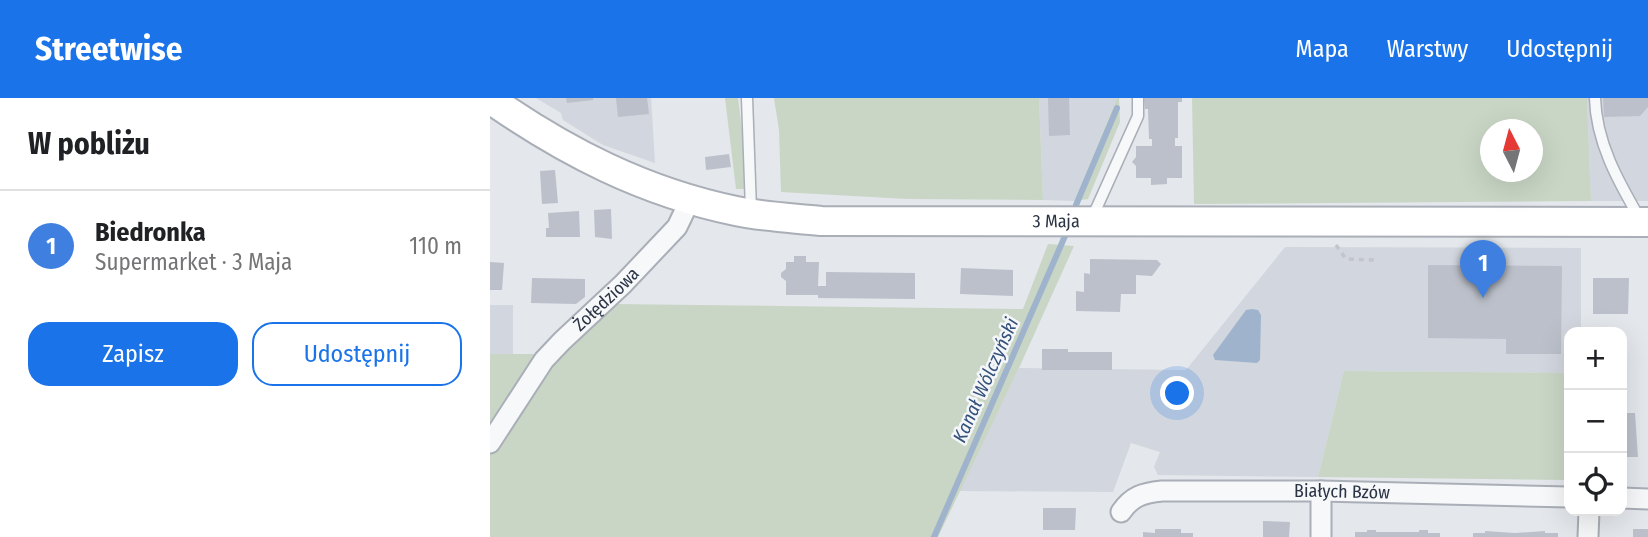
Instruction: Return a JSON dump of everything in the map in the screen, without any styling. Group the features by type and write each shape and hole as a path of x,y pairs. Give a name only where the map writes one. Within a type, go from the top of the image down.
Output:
{"street":[{"name":"3 Maja","path":"490,99 581,157 690,200 751,214 821,220 1645,222"},
{"name":"Żołędziowa","path":"490,443 544,360 623,285 677,226 690,200"},
{"name":"Białych Bzów","path":"1121,512 1137,495 1161,491 1321,491 1564,498"},
{"path":"1321,491 1321,537"},
{"path":"1627,498 1648,499"},
{"path":"1588,537 1589,516"}],"lane":[{"path":"747,98 751,214"},
{"path":"1090,222 1138,116 1138,98"},
{"path":"1595,98 1595,115 1607,157 1645,222"}],"path":[{"path":"1335,243 1346,259 1374,260"}],"shaded area":[{"path":"536,98 651,98 655,163 603,145 563,120 561,113"},
{"path":"1039,98 1117,98 1075,201 1043,200"},
{"path":"1587,98 1648,98 1648,201 1591,201"},
{"path":"1285,247 1581,248 1581,327 1564,327 1564,373 1344,371 1318,477 1158,475 1154,467 1160,452 1131,443 1113,492 959,491 1019,368 1186,370"},
{"path":"490,305 513,305 513,354 490,354"}],"green space":[{"path":"725,98 738,98 743,138 744,189 736,189"},
{"path":"774,98 1039,98 1043,200 907,199 781,192 779,130"},
{"path":"1117,98 1120,122 1088,199 1075,201"},
{"path":"1192,98 1587,98 1591,201 1194,204"},
{"path":"1048,244 1074,246 938,537 490,537 490,454 520,401 560,351 611,304 1023,309"},
{"path":"490,354 536,354 490,426"},
{"path":"1344,371 1564,373 1564,480 1318,477"}],"water":[{"path":"1246,310 1258,310 1261,315 1260,360 1257,363 1215,360 1213,355"}],"building":[{"path":"566,98 593,98 593,100 567,103"},
{"path":"616,98 647,98 649,114 618,117"},
{"path":"1048,98 1069,98 1070,135 1049,136"},
{"path":"1144,98 1182,98 1182,102 1178,102 1178,138 1175,138 1175,146 1182,146 1182,178 1167,178 1167,184 1151,185 1151,178 1136,178 1136,166 1132,162 1136,157 1136,146 1152,146 1152,139 1149,139 1148,109 1145,109"},
{"path":"1603,98 1648,98 1648,107 1640,116 1604,117"},
{"path":"729,154 731,167 706,170 705,157"},
{"path":"555,170 558,203 542,204 540,171"},
{"path":"611,209 612,239 595,237 594,210"},
{"path":"579,211 580,237 546,237 546,228 549,228 548,213"},
{"path":"794,256 806,256 806,262 819,262 818,286 826,286 826,272 915,273 915,299 786,295 786,281 781,277 781,273 786,269 786,262 794,262"},
{"path":"1090,259 1157,260 1161,264 1152,276 1136,275 1136,294 1121,294 1120,312 1076,311 1076,291 1084,292 1084,273 1090,274"},
{"path":"490,262 504,263 502,290 490,290"},
{"path":"1428,265 1562,266 1561,354 1506,354 1506,339 1428,338"},
{"path":"961,268 1013,270 1013,296 960,294"},
{"path":"532,278 585,279 585,297 576,304 531,303"},
{"path":"1593,278 1629,278 1628,314 1593,314"},
{"path":"1042,349 1112,352 1112,370 1042,370"},
{"path":"1627,413 1635,413 1638,457 1627,457"},
{"path":"1043,508 1076,508 1075,530 1043,530"},
{"path":"1263,521 1290,522 1289,537 1263,537"},
{"path":"1155,529 1181,529 1181,533 1193,533 1193,537 1143,537 1143,532 1155,533"},
{"path":"1633,529 1648,529 1648,537 1633,537"},
{"path":"1428,530 1428,533 1440,533 1440,537 1355,537 1355,532"},
{"path":"1545,531 1558,533 1558,537 1473,537 1473,533"}],"waterway":[{"name":"Kanał Wólczyński","path":"1076,205 1117,108"},
{"name":"Kanał Wólczyński","path":"934,537 1065,236"}],"place":[{"name":"Biedronka","path":"1483,298"}]}
